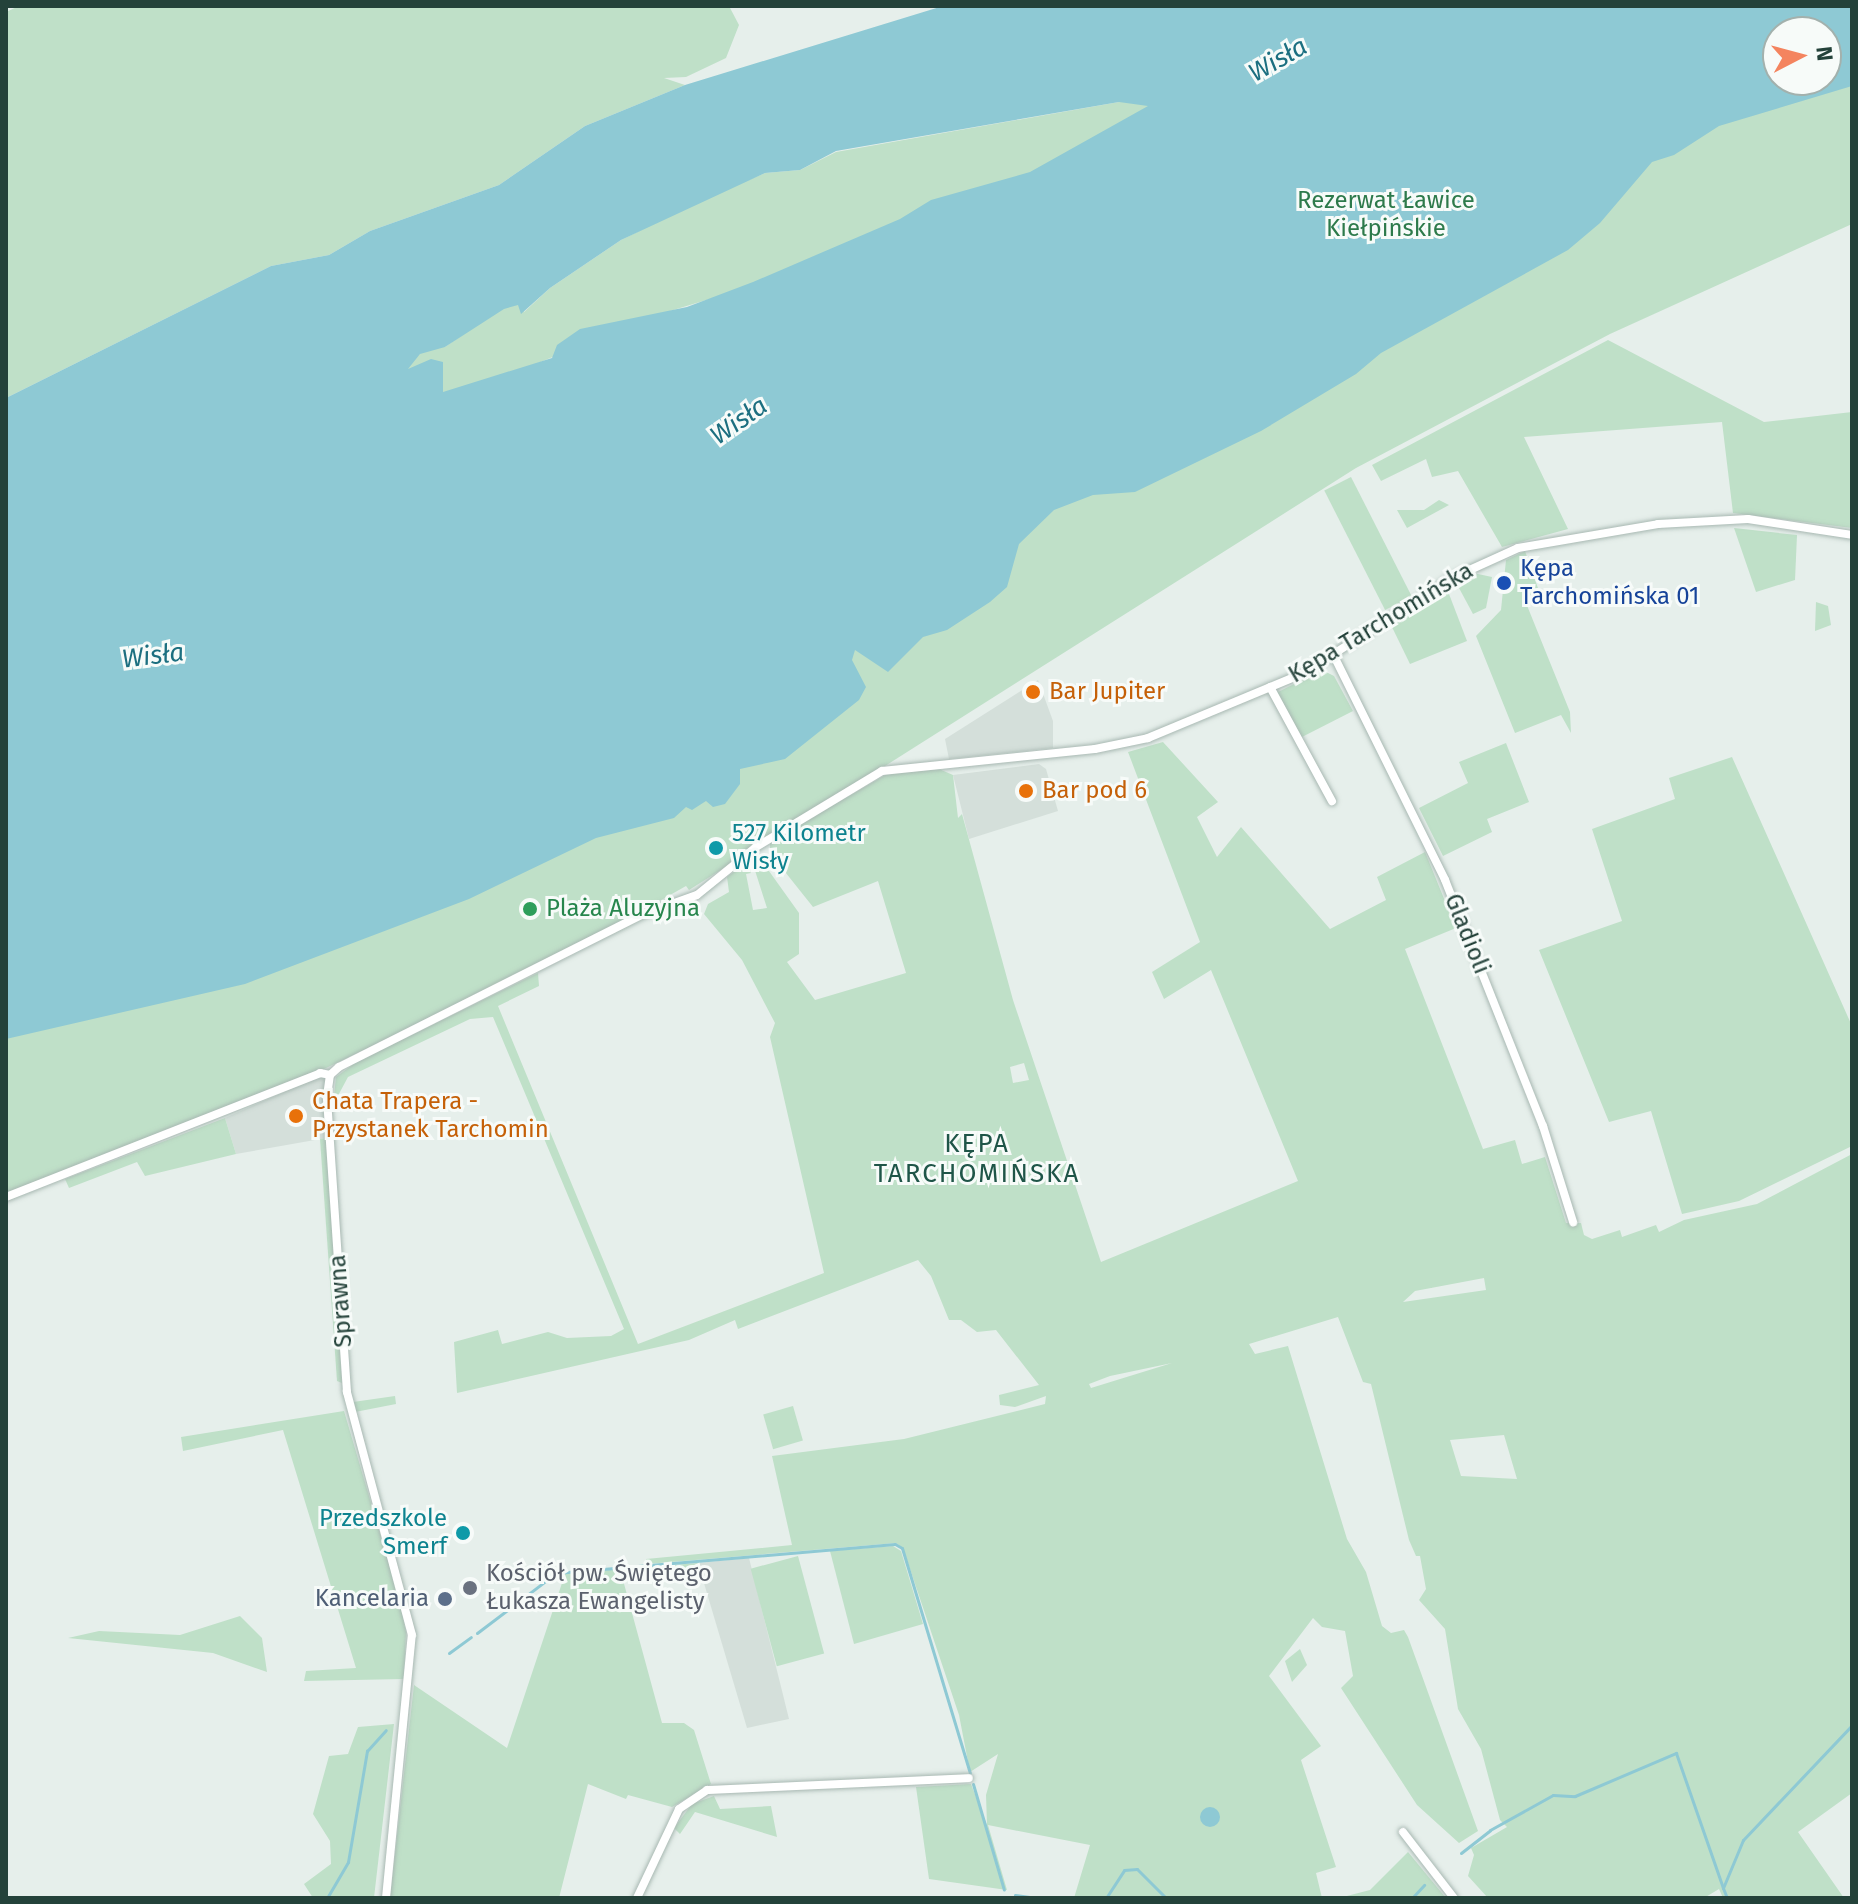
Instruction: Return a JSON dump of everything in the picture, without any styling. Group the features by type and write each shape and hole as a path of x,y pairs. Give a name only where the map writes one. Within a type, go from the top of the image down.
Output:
{"street":[{"name":"Kępa Tarchomińska","path":"330,1075 349,1061 668,904 697,895 756,847 882,771 1095,749 1148,738 1270,687 1334,656 1452,578 1529,546 1658,524 1748,519 1852,535"},
{"name":"Gladioli","path":"1334,656 1445,880 1543,1126 1573,1222"},
{"path":"1270,687 1332,801"},
{"path":"6,1197 320,1073 330,1075"},
{"name":"Sprawna","path":"330,1075 327,1096 347,1392 412,1635 386,1898"},
{"path":"637,1898 679,1809 707,1790 969,1778"},
{"path":"1403,1832 1454,1898"}],"shaded area":[{"path":"1038,680 1053,721 1053,748 949,759 945,739"},
{"path":"1039,764 1046,769 1058,811 969,839 953,775"},
{"path":"320,1076 326,1077 326,1138 236,1154 225,1118"},
{"path":"749,1558 789,1719 747,1728 698,1563"}],"green space":[{"path":"19,6 729,6 739,25 726,58 686,77 664,78 685,85 585,126 499,185 370,231 329,255 271,266 6,398 6,12"},
{"name":"Rezerwat Ławice Kiełpińskie","path":"1852,6 1852,224 1610,334 1356,468 689,890 686,886 573,950 280,1090 6,1198 6,767 1026,273 1762,35 1762,96 1842,96 1842,16 1821,16"},
{"path":"1119,102 1157,102 1084,152 822,265 647,318 350,441 407,365 431,344 445,347 519,296 524,312 550,288 621,240 701,200 765,173 800,170 836,152"},
{"path":"1608,340 1764,422 1852,412 1852,528 1733,513 1722,422 1524,437 1568,529 1502,547 1458,471 1432,477 1426,459 1381,481 1372,465"},
{"path":"1351,477 1412,596 1385,610 1324,491"},
{"path":"1439,500 1449,505 1407,528 1397,510 1424,510"},
{"path":"1734,528 1797,535 1795,580 1756,592"},
{"path":"1525,551 1539,591 1524,598 1570,712 1571,733 1561,715 1515,733 1476,636 1501,610 1506,560"},
{"path":"1467,575 1492,577 1486,608 1473,614 1459,588"},
{"path":"1441,591 1449,594 1467,641 1410,664 1391,625"},
{"path":"1816,602 1828,606 1831,625 1815,631"},
{"path":"1322,670 1334,676 1353,711 1300,738 1276,693"},
{"path":"1163,742 1218,802 1197,817 1217,857 1241,827 1330,929 1386,900 1377,877 1425,852 1456,928 1405,949 1483,1149 1515,1140 1522,1164 1545,1157 1566,1223 1581,1223 1584,1235 1592,1239 1620,1230 1622,1237 1656,1225 1659,1232 1684,1220 1757,1204 1852,1154 1852,1793 1798,1832 1844,1898 1723,1898 1719,1889 1704,1898 1488,1898 1468,1876 1474,1855 1471,1848 1507,1827 1500,1820 1481,1749 1458,1709 1445,1629 1419,1600 1426,1589 1420,1556 1416,1556 1409,1540 1371,1384 1363,1382 1338,1317 1249,1344 1255,1354 1288,1346 1347,1539 1366,1572 1382,1626 1391,1633 1404,1630 1408,1637 1478,1831 1459,1843 1417,1805 1341,1688 1353,1676 1345,1631 1322,1627 1313,1618 1269,1676 1321,1746 1301,1760 1336,1867 1316,1873 1322,1898 1074,1898 1090,1845 988,1825 1007,1890 929,1879 916,1787 971,1784 987,1825 986,1795 998,1754 970,1772 959,1715 903,1548 896,1543 647,1564 646,1559 792,1545 772,1456 904,1439 1045,1404 1046,1396 1015,1407 1000,1405 999,1395 1039,1385 996,1330 977,1332 961,1320 949,1320 931,1276 918,1260 738,1329 735,1320 689,1340 457,1393 454,1342 498,1330 502,1344 548,1332 567,1338 611,1336 624,1329 493,1017 470,1019 348,1077 333,1105 336,1077 355,1063 538,973 539,986 498,1006 638,1344 824,1273 770,1037 775,1023 742,960 704,914 708,904 729,892 727,877 744,864 751,873 746,874 753,910 767,908 751,858 756,853 799,913 799,954 787,962 815,1000 906,973 878,881 813,907 770,853 770,842 887,774 939,769 953,775 958,818 962,814 1013,1000 1101,1262 1298,1181 1211,970 1164,999 1152,972 1200,942 1128,752","holes":["1024,1063 1029,1080 1013,1083 1010,1067","1484,1278 1486,1290 1403,1302 1415,1291","1172,1363 1091,1388 1089,1384 1110,1376","1504,1435 1517,1479 1461,1476 1450,1440"]},
{"path":"1506,743 1529,802 1487,819 1492,832 1443,856 1419,808 1468,783 1459,762"},
{"path":"1732,757 1852,1026 1852,1146 1739,1201 1682,1214 1651,1111 1609,1122 1539,950 1622,921 1592,829 1675,799 1669,778"},
{"path":"225,1118 236,1154 145,1176 137,1162 69,1188 65,1179"},
{"path":"326,1138 342,1383 337,1381 320,1139"},
{"path":"395,1396 396,1404 355,1412 353,1402"},
{"path":"793,1406 803,1441 773,1449 763,1415"},
{"path":"344,1411 399,1598 406,1632 404,1679 304,1681 306,1671 356,1668 283,1430 183,1451 181,1437"},
{"path":"893,1546 901,1551 923,1624 854,1644 830,1551"},
{"path":"798,1556 824,1654 777,1666 751,1569"},
{"path":"698,1563 700,1571 649,1572 648,1567"},
{"path":"620,1569 662,1723 684,1723 694,1730 711,1784 672,1807 628,1795 626,1799 588,1784 559,1898 390,1898 414,1685 507,1748 565,1574"},
{"path":"240,1616 262,1638 267,1672 213,1653 68,1638 99,1631 180,1635"},
{"path":"1300,1649 1307,1665 1292,1682 1285,1661"},
{"path":"394,1724 374,1898 313,1898 304,1884 331,1864 330,1841 313,1814 329,1756 348,1754 358,1727"},
{"path":"714,1796 720,1809 771,1806 777,1837 695,1812 680,1834 674,1828 692,1804"},
{"path":"1408,1852 1446,1898 1339,1898 1370,1890"}],"water":[{"name":"Wisła","path":"943,6 1852,6 1852,86 1842,89 1842,16 1762,16 1762,96 1819,96 1719,126 1674,155 1652,162 1600,223 1568,250 1381,353 1356,374 1261,431 1135,492 1093,495 1054,510 1019,544 1007,587 990,602 947,630 923,637 888,672 855,650 852,660 866,687 859,700 785,759 740,769 740,784 725,804 713,807 706,801 692,810 686,807 674,818 596,838 469,899 245,984 6,1039 6,398 271,266 329,255 370,231 499,185 585,126 685,85","holes":["1119,102 1148,106 1030,172 931,200 900,219 753,282 687,307 580,329 557,345 552,358 443,392 443,362 431,359 408,369 420,354 445,347 504,309 518,305 521,314 550,288 621,240 765,173 800,170 836,151"]},
{"path":"1210,1807 1217,1810 1220,1817 1217,1824 1210,1827 1203,1824 1200,1817 1203,1810"}],"waterway":[{"path":"477,1633 556,1573 895,1544 902,1548 970,1773"},
{"path":"449,1653 471,1637"},
{"path":"1727,1898 1723,1888 1743,1840 1852,1725"},
{"path":"327,1898 348,1862 367,1751 386,1730"},
{"path":"1461,1853 1490,1830 1553,1795 1575,1796 1676,1753 1723,1888"},
{"path":"973,1784 1004,1890"},
{"path":"1106,1898 1124,1870 1137,1869 1166,1898"},
{"path":"1412,1898 1424,1885"},
{"path":"1015,1895 1037,1898"}],"place":[{"name":"Kępa Tarchomińska 01","path":"1504,583"},
{"name":"Bar Jupiter","path":"1033,692"},
{"name":"Bar pod 6","path":"1026,791"},
{"name":"527 Kilometr Wisły","path":"716,848"},
{"name":"Plaża Aluzyjna","path":"530,909"},
{"name":"Chata Trapera - Przystanek Tarchomin","path":"296,1116"},
{"name":"Przedszkole Smerf","path":"463,1533"},
{"name":"Kościół pw. Świętego Łukasza Ewangelisty","path":"470,1588"},
{"name":"Kancelaria","path":"445,1599"}],"district":[{"name":"KĘPA TARCHOMIŃSKA","path":"977,1159"}]}
